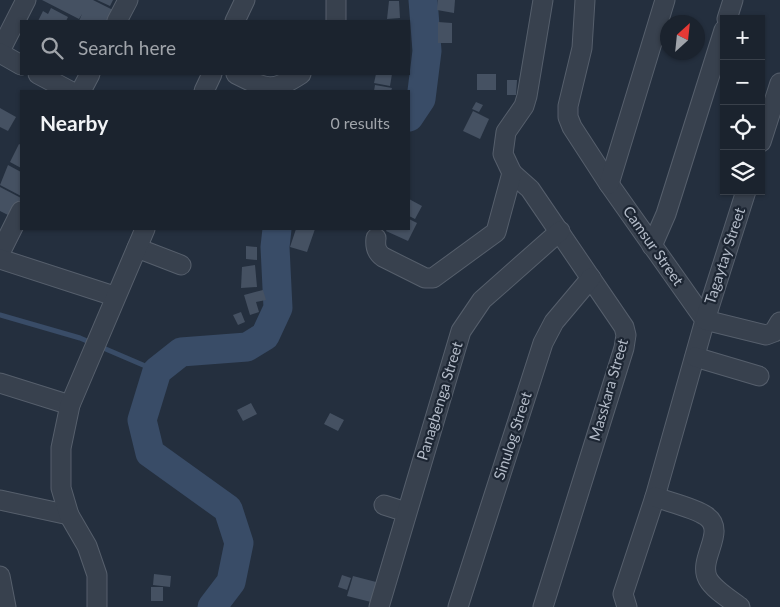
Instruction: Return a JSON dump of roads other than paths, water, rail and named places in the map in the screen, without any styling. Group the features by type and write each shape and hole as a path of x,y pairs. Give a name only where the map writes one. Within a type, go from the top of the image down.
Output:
{"street":[{"path":"20,64 0,52 26,0"},
{"path":"118,20 128,0"},
{"path":"236,20 245,0"},
{"path":"336,0 336,20"},
{"path":"376,238 375,245 383,257 425,278 433,278 496,232 512,173 504,154 506,132 525,101 543,0"},
{"name":"Camsur Street","path":"584,0 582,48 568,106 568,117 572,128 705,320"},
{"path":"609,184 666,0"},
{"path":"728,15 733,0"},
{"path":"652,246 666,214 720,43"},
{"path":"40,75 68,90"},
{"path":"82,90 89,75"},
{"path":"204,90 212,75"},
{"path":"238,75 271,88 284,85 299,75"},
{"path":"765,130 780,83"},
{"name":"Masskara Street","path":"512,173 530,189 624,327 626,335 624,348 543,607"},
{"name":"Tagaytay Street","path":"705,320 745,195"},
{"path":"0,253 20,213"},
{"path":"98,607 97,575 87,546 69,515 61,488 59,467 70,405 114,296 144,230"},
{"name":"Panagbenga Street","path":"379,607 461,331 467,319 482,300 560,232"},
{"path":"136,248 181,265"},
{"path":"0,259 114,296"},
{"name":"Sinulog Street","path":"458,607 543,343 554,322 591,278"},
{"path":"627,607 623,594 655,497 705,320 766,334 774,332 780,322"},
{"path":"695,356 759,376"},
{"path":"0,383 70,405"},
{"path":"655,497 706,515 713,523 714,533 705,569 707,578 740,607"},
{"path":"0,500 69,515"},
{"path":"384,505 406,512"},
{"path":"0,576 6,607"}],"waterway":[{"path":"410,116 421,99 427,51 423,0"},
{"path":"212,607 231,582 239,543 228,509 150,453 142,420 157,371 181,352 247,347 265,336 278,308 275,247 277,230"},
{"path":"0,315 80,338 157,371"}]}
